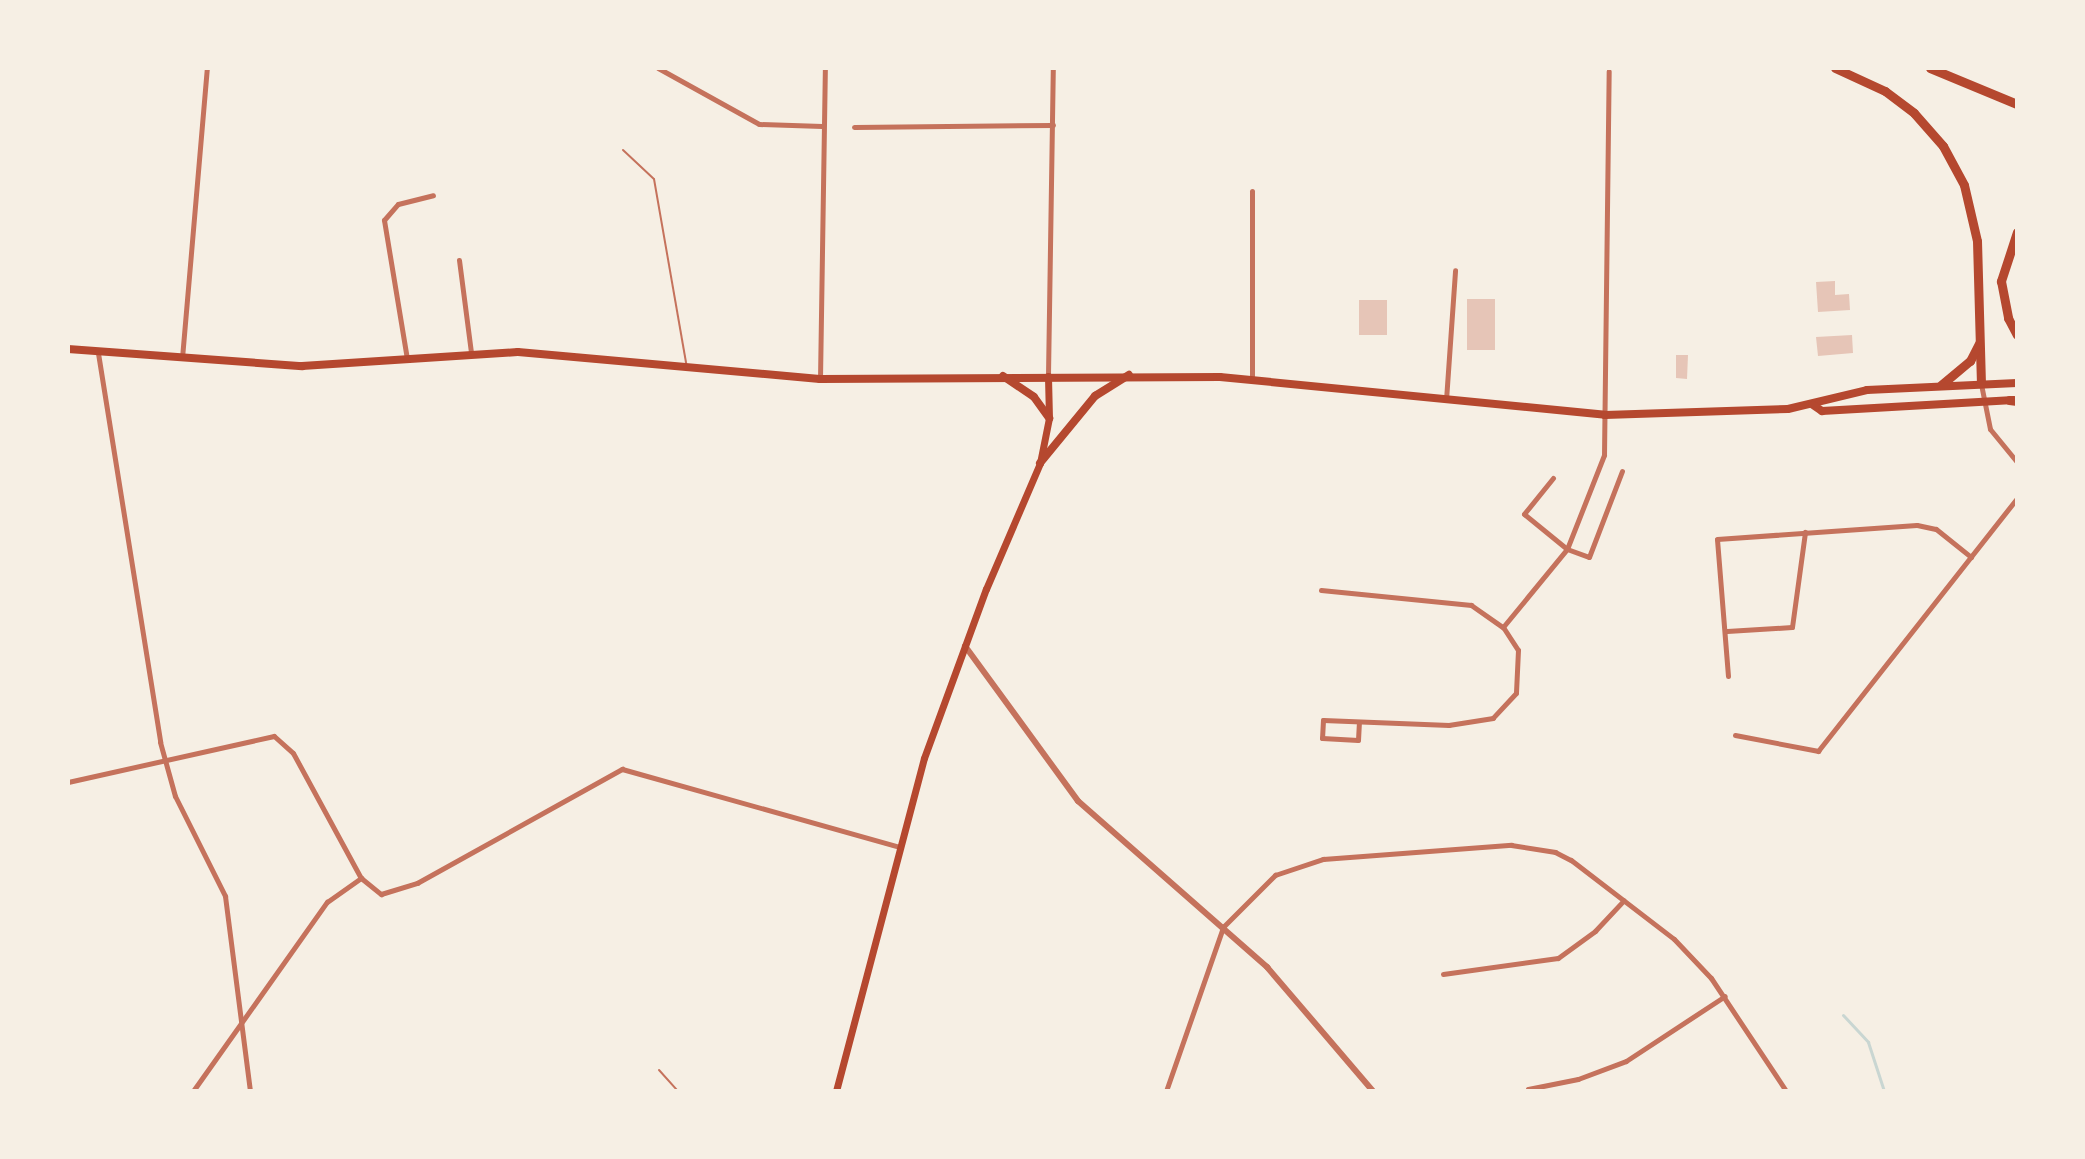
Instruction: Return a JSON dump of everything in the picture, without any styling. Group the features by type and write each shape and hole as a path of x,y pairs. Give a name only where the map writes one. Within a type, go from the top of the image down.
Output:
{"highway":[{"path":"1835,68 1900,101 1928,128 1955,166 1974,220 1981,383"},
{"path":"1930,68 2017,104"},
{"path":"2017,232 2001,281 2008,318 2017,335"},
{"path":"1941,385 1970,361 1980,340"}],"main road":[{"path":"68,349 302,366 407,360 471,352 820,379 1002,375 1252,379 1605,415 1813,405 1822,411 2014,400"},
{"path":"1002,375 1034,397 1049,418"},
{"path":"836,1091 924,758 965,646 1040,463 1049,418 1048,375"},
{"path":"1040,463 1095,396 1129,375"},
{"path":"1813,405 1821,397 1941,385 2017,383"}],"street":[{"path":"182,359 207,68"},
{"path":"658,68 759,124 822,126"},
{"path":"820,379 825,68"},
{"path":"1048,375 1053,68"},
{"path":"1503,627 1567,549 1600,470 1606,434 1609,71"},
{"path":"854,127 1053,125"},
{"path":"1252,191 1252,379"},
{"path":"407,360 384,220 398,204 433,195"},
{"path":"459,260 471,352"},
{"path":"1446,401 1455,270"},
{"path":"98,353 165,759 175,796 225,896 250,1091"},
{"path":"1981,383 1990,429 2017,462"},
{"path":"1553,478 1524,514 1567,549 1589,557 1622,471"},
{"path":"1735,735 1818,751 2017,498"},
{"path":"1728,676 1727,631 1717,539 1917,525 1936,529 1971,557"},
{"path":"1727,631 1792,627 1805,532"},
{"path":"1321,590 1471,605 1503,627 1515,643 1519,665 1516,693 1499,714 1449,725 1323,720 1322,738 1358,740 1359,723"},
{"path":"965,646 1078,801 1223,927 1317,1020 1373,1091"},
{"path":"68,782 274,736 293,753 361,878 372,891 393,893 417,883 622,769 899,847"},
{"path":"1166,1091 1223,927 1275,875 1291,866 1418,851 1511,845 1544,849 1571,860 1674,939 1725,996 1786,1091"},
{"path":"193,1091 242,1017 327,902 361,878"},
{"path":"1443,974 1558,958 1595,931 1624,900"},
{"path":"1528,1089 1605,1071 1725,996"}],"lane":[{"path":"623,150 654,179 687,368"},
{"path":"659,1070 678,1091"}],"building":[{"path":"1835,281 1835,295 1849,294 1850,310 1818,312 1816,282"},
{"path":"1467,299 1495,299 1495,350 1467,350"},
{"path":"1359,300 1387,300 1387,335 1359,335"},
{"path":"1852,335 1853,353 1818,356 1816,337"},
{"path":"1676,355 1688,355 1687,379 1676,378"}],"waterway":[{"path":"1843,1015 1868,1042 1884,1091"}]}
